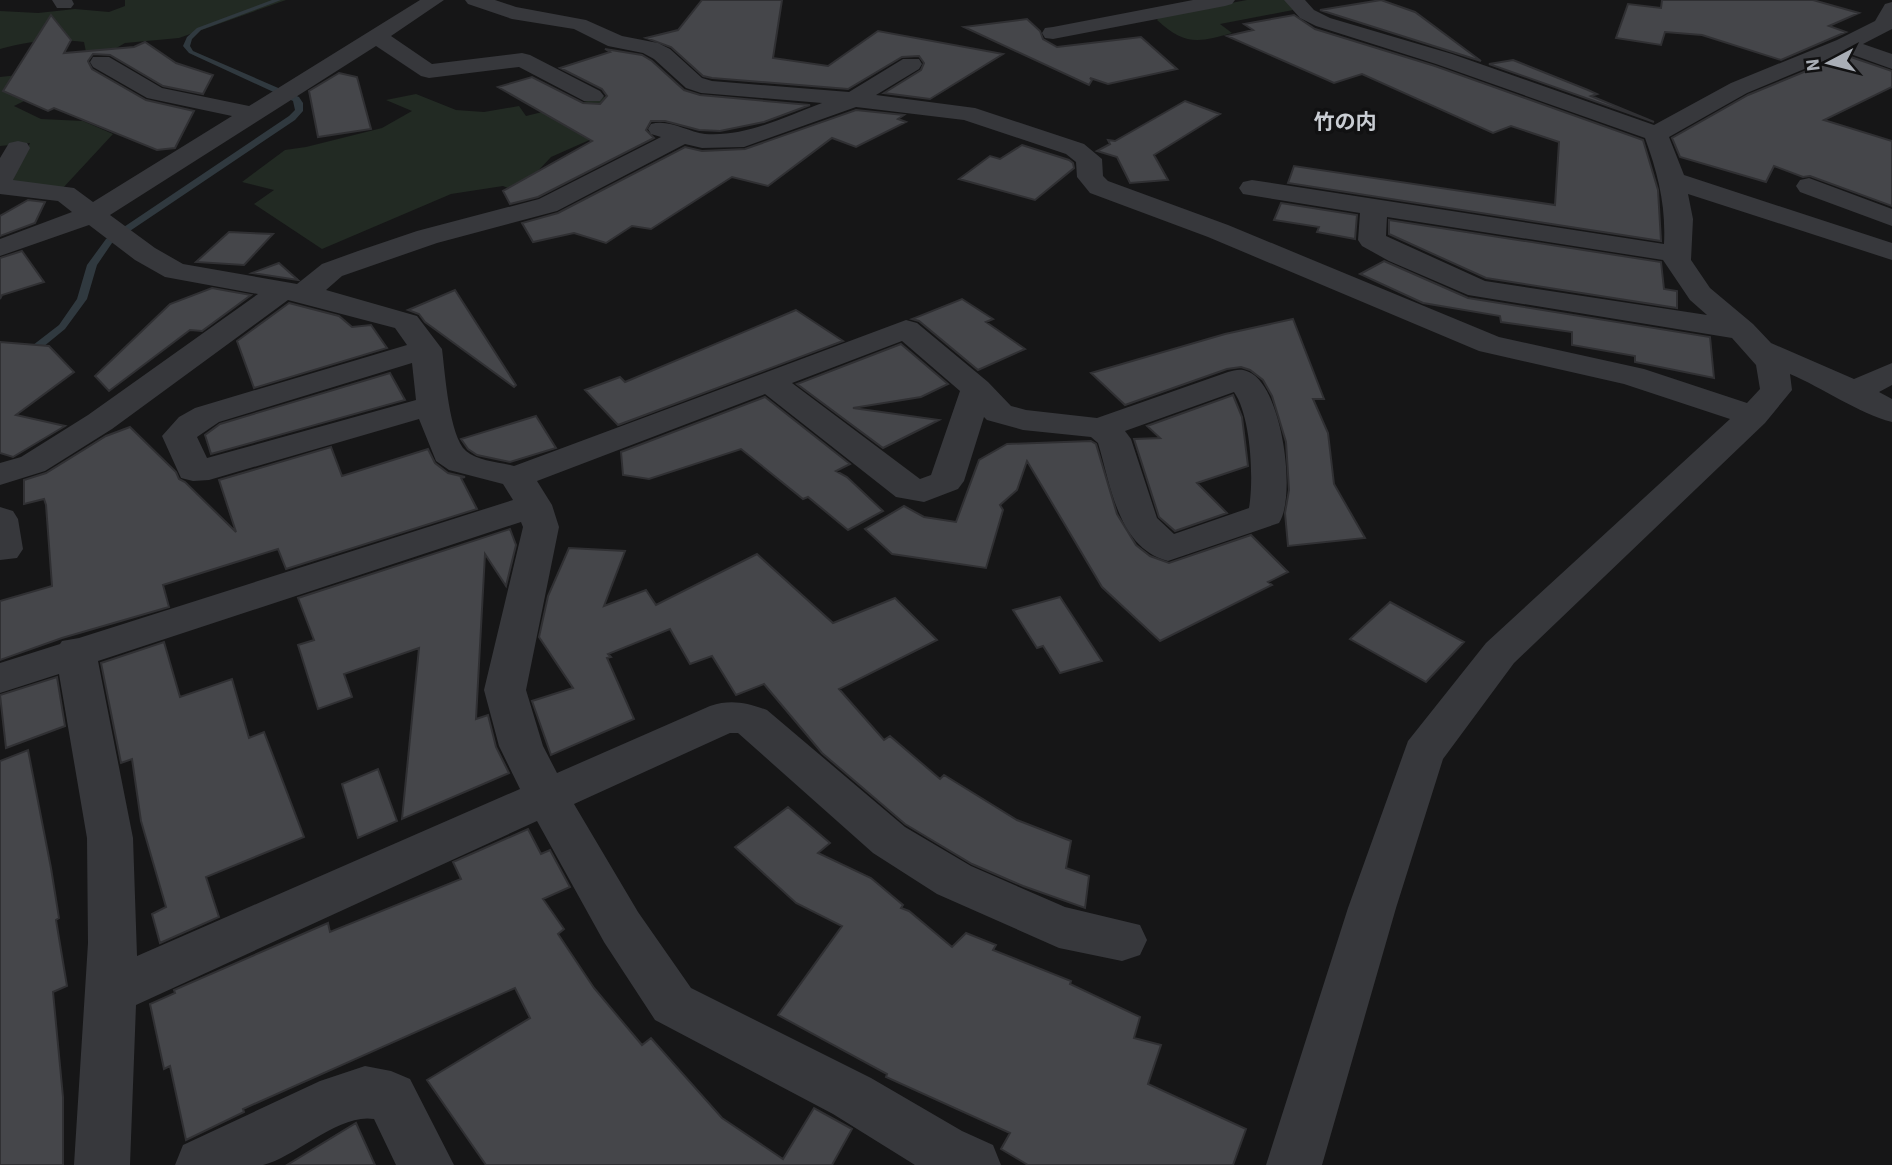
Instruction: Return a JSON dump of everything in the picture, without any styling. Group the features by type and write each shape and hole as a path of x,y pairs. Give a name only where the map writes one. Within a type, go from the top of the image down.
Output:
{"street":[{"path":"0,248 90,214 434,0"},
{"path":"475,0 512,13 579,24 616,41 658,51 694,83 709,88 967,113 1075,149 1089,159 1090,177 1099,187 1218,231 1490,344 1633,376 1753,416"},
{"path":"1053,33 1225,0"},
{"path":"1294,0 1307,14 1323,22 1457,63 1656,134 1739,88 1845,45 1884,25 1892,8"},
{"path":"373,38 386,40 416,65 429,71 522,60 592,96"},
{"path":"1845,45 1892,62"},
{"path":"101,62 156,93 254,114"},
{"path":"0,474 33,464 292,292 331,270 426,237 548,205 672,132 702,141 744,140 852,100 911,64"},
{"path":"1294,1165 1372,908 1423,753 1500,653 1753,416 1776,390 1772,363 1700,294 1677,260 1679,219 1673,180 1656,134"},
{"path":"18,148 0,181 5,187 65,194 145,254 175,271 292,292 406,322 426,349 433,405 448,454 461,463 525,491 541,527 505,690 521,746 568,838 608,905 673,1004 852,1096 950,1160"},
{"path":"1673,180 1878,240 1892,252"},
{"path":"1809,186 1892,218"},
{"path":"1252,188 1677,254"},
{"path":"1374,207 1372,240 1399,255 1478,289 1751,340 1892,412"},
{"path":"0,678 525,491 769,381 906,329 977,388 999,412 1023,420 1100,428 1239,379 1252,393 1264,441 1270,495 1266,515 1168,549 1140,523 1114,439 1100,428"},
{"path":"426,349 207,415 191,424 179,436 193,470 209,469 433,405"},
{"path":"1853,392 1892,373"},
{"path":"769,381 909,489 924,491 946,481 977,388"},
{"path":"76,652 110,838 113,943 103,1165"},
{"path":"111,992 725,717 752,721 889,840 954,880 1059,927 1122,940"},
{"path":"203,1165 339,1099 365,1092 391,1097 426,1165"}],"shaded area":[{"path":"125,0 286,0 179,38 125,43 104,55 86,52 84,42 63,40 0,49 0,11 38,13 75,9 109,12 125,6"},
{"path":"1247,0 1287,0 1293,10 1220,24 1232,33 1200,40 1175,34 1157,20 1160,16"},
{"path":"46,72 79,74 14,106 41,119 83,121 113,134 62,189 11,184 30,143 0,146 0,77"},
{"path":"624,92 603,134 551,157 537,172 508,188 503,186 451,194 322,249 254,204 274,190 242,182 285,150 382,128 412,111 386,100 416,94 456,110 484,112 519,106 526,116"}],"building":[{"path":"702,0 782,0 773,58 828,66 878,31 1003,54 930,99 884,93 921,70 924,63 919,56 902,57 848,89 712,78 703,76 671,47 646,38 678,30"},
{"path":"1381,0 1415,12 1481,61 1320,10"},
{"path":"1662,0 1813,0 1859,13 1829,26 1846,32 1781,60 1702,35 1665,32 1661,45 1616,38 1628,4 1661,8"},
{"path":"51,15 71,40 64,53 134,47 145,42 176,63 213,75 203,94 163,86 110,55 93,54 88,61 92,69 146,100 194,111 175,148 157,150 54,108 48,111 3,91"},
{"path":"1294,15 1315,29 1435,66 1643,140 1658,190 1661,241 1288,183 1294,166 1555,205 1559,142 1511,126 1493,133 1362,74 1334,83 1227,36 1253,30 1244,24"},
{"path":"1027,19 1040,31 1043,39 1057,47 1141,37 1177,69 1108,84 1090,78 1092,80 1089,85 964,27"},
{"path":"605,49 642,55 684,90 700,95 810,105 764,122 720,131 651,121 646,130 654,138 538,197 510,204 503,191 592,141 498,87 532,77 583,103 600,104 607,96 602,89 560,68 610,52"},
{"path":"1845,55 1892,71 1892,87 1824,120 1892,141 1892,206 1774,166 1766,182 1680,157 1672,138 1748,95"},
{"path":"1513,60 1588,90 1597,94 1591,96 1654,122 1489,64"},
{"path":"339,73 357,77 371,129 318,137 309,91"},
{"path":"1185,101 1220,114 1154,155 1168,180 1130,183 1117,157 1097,151 1110,144 1108,140 1115,141"},
{"path":"856,110 904,115 898,119 906,122 856,147 832,138 768,186 732,177 651,229 632,226 606,243 574,233 533,242 522,223 558,213 685,147 702,151 745,149"},
{"path":"1022,145 1069,160 1074,168 1035,200 959,179 990,156 1000,159"},
{"path":"28,200 45,202 35,223 0,236 0,216"},
{"path":"1281,203 1357,215 1355,239 1317,232 1319,227 1274,220"},
{"path":"1389,220 1661,262 1664,289 1677,291 1677,308 1486,278 1389,234"},
{"path":"229,232 273,234 244,265 196,262"},
{"path":"22,251 44,282 2,295 0,299 0,258"},
{"path":"1384,261 1468,298 1710,337 1714,378 1635,362 1635,356 1572,345 1572,332 1501,322 1500,316 1423,303 1360,274"},
{"path":"279,263 298,280 252,273"},
{"path":"212,288 251,295 202,331 190,330 109,391 95,376 170,304"},
{"path":"455,290 516,385 514,387 425,322 419,314 408,310"},
{"path":"962,299 993,319 986,322 1025,349 978,370 919,321 912,319"},
{"path":"289,303 339,316 352,327 371,325 387,348 254,388 237,341"},
{"path":"796,310 843,341 618,425 585,390 620,377 625,382"},
{"path":"1293,319 1324,399 1313,399 1328,433 1334,484 1365,538 1288,546 1285,513 1289,490 1286,442 1272,396 1263,380 1250,370 1241,367 1227,369 1125,405 1091,373 1225,334"},
{"path":"0,342 49,346 74,372 16,415 65,426 13,457 0,453"},
{"path":"901,344 948,384 921,397 853,408 939,420 883,448 797,384"},
{"path":"390,373 405,400 211,454 205,435 220,424"},
{"path":"1233,395 1242,417 1248,466 1197,483 1227,513 1175,531 1159,517 1134,439 1160,438 1147,426"},
{"path":"765,397 850,464 836,471 847,477 883,511 848,530 808,497 803,499 741,449 649,479 623,475 621,452"},
{"path":"536,416 556,448 510,462 477,455 468,449 461,439"},
{"path":"130,427 176,472 179,479 236,532 219,480 331,447 342,476 428,449 435,463 448,473 465,477 461,478 477,509 286,569 278,549 163,585 169,607 62,638 0,660 0,601 52,586 46,505 44,499 24,504 24,480 46,473 106,436"},
{"path":"1091,441 1096,444 1117,514 1136,545 1150,556 1169,563 1251,535 1288,572 1268,582 1272,585 1160,641 1102,587 1027,461 1017,490 1000,505 1003,510 986,568 892,554 865,529 904,506 924,517 956,522 979,460 1007,444"},
{"path":"510,529 516,545 506,586 485,554 476,719 488,715 496,747 509,773 402,819 419,648 344,674 352,697 318,709 298,645 314,640 298,598"},
{"path":"569,548 625,551 604,606 646,590 656,605 757,554 833,623 895,598 937,640 839,689 884,740 890,736 940,779 944,775 1017,820 1071,841 1066,868 1089,876 1085,908 972,864 905,824 822,753 764,684 736,695 712,656 690,664 670,629 608,654 611,657 607,658 634,719 551,755 532,701 573,688 539,637 548,596"},
{"path":"1060,597 1102,661 1060,673 1043,646 1037,648 1013,610"},
{"path":"1390,602 1464,642 1426,682 1350,639"},
{"path":"164,642 180,697 232,679 249,738 264,732 304,837 206,877 219,917 160,943 152,914 166,907 141,821 132,759 121,763 101,663"},
{"path":"57,677 65,726 6,748 0,695"},
{"path":"28,750 51,868 67,986 53,992 63,1097 63,1165 0,1165 0,761"},
{"path":"378,769 397,821 358,838 342,784"},
{"path":"788,807 830,843 818,853 871,878 903,905 901,908 909,911 952,947 966,933 996,945 993,950 1071,981 1070,984 1140,1017 1134,1038 1161,1045 1148,1084 1246,1129 1233,1165 1028,1165 1001,1149 1010,1133 886,1077 887,1074 778,1015 842,926 796,903 735,847"},
{"path":"528,829 541,854 550,850 570,887 543,899 564,929 558,934 594,988 642,1045 651,1038 722,1118 783,1159 814,1108 852,1129 832,1165 486,1165 427,1080 530,1018 515,988 243,1109 244,1112 186,1140 170,1066 164,1069 150,1004 175,993 174,990 328,923 330,932 461,879 453,862"},
{"path":"356,1123 375,1165 287,1165"}],"waterway":[{"path":"28,354 62,327 82,299 92,265 109,241 299,111 296,99 191,52 186,46 189,38 199,29 278,0"}],"district":[{"name":"竹の内","path":"1345,122"}]}
